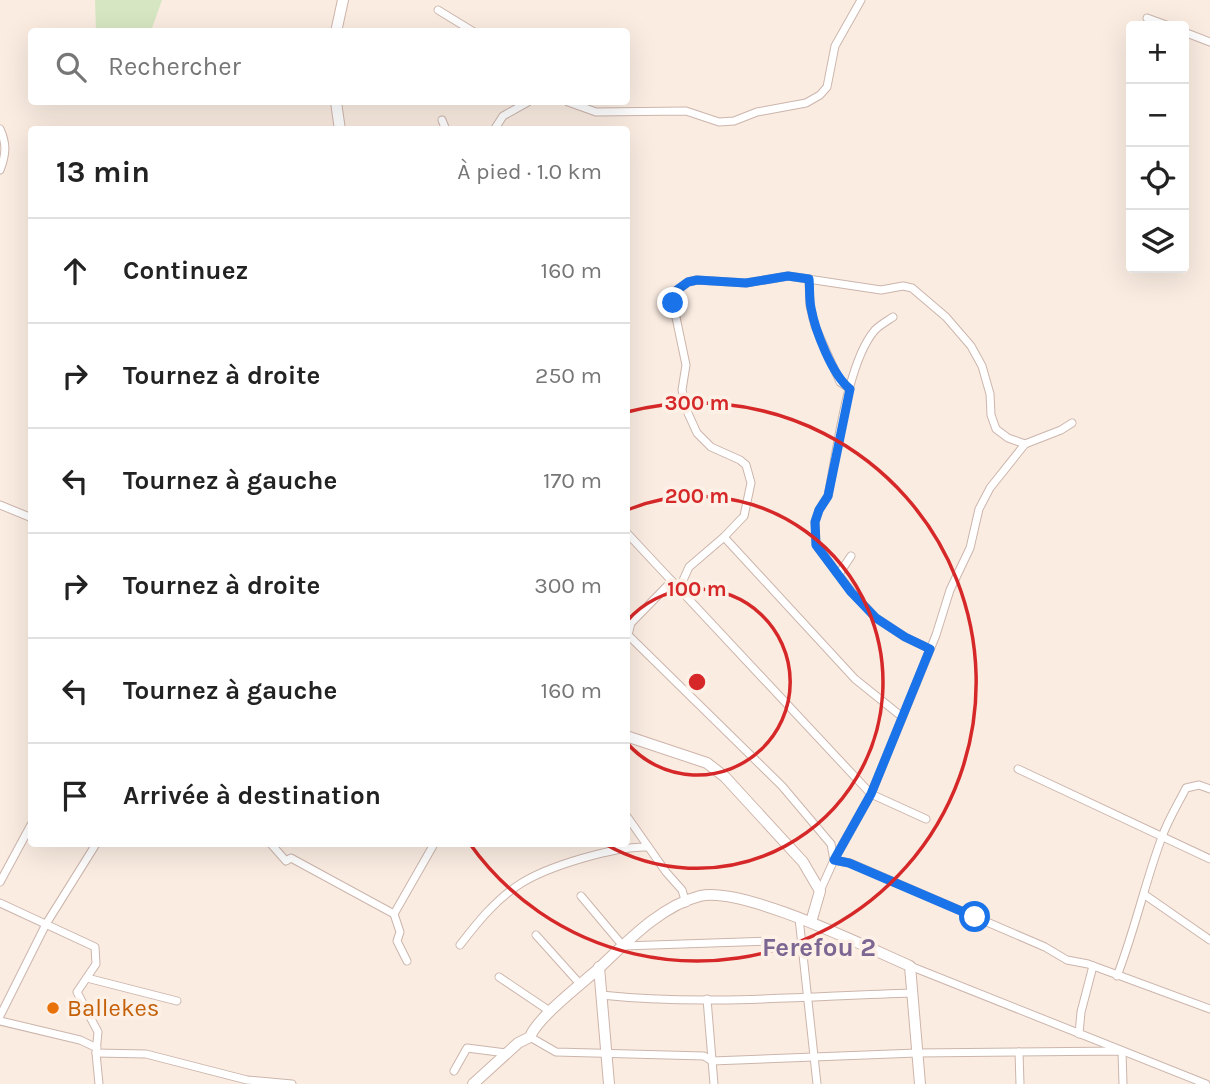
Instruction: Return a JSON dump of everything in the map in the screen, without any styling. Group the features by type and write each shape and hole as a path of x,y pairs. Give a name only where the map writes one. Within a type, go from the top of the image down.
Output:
{"street":[{"path":"337,28 342,0"},
{"path":"576,105 596,112 686,110 719,122 734,121 757,111 806,103 820,95 827,87 835,46 861,0"},
{"path":"438,10 467,28"},
{"path":"1147,18 1155,21"},
{"path":"1189,34 1210,42"},
{"path":"336,105 339,126"},
{"path":"497,126 503,116 523,105"},
{"path":"442,120 444,126"},
{"path":"0,129 6,151 0,170"},
{"path":"680,587 689,567 744,516 751,483 747,466 711,447 697,433 687,411 682,390 686,365 673,303 677,290 688,282 697,280 746,283 788,276 881,289 903,286 912,288 946,317 971,346 982,366 996,429 1008,438 1025,444"},
{"path":"809,279 810,306 815,326 841,382 850,389"},
{"path":"893,317 876,329 861,353 850,389 828,496 815,522 816,545 851,592 876,618 930,649"},
{"path":"811,922 820,891 871,794 930,649 950,590 970,548 979,509 990,488 1025,444 1072,423"},
{"path":"0,505 28,516"},
{"path":"630,535 871,794 926,819"},
{"path":"724,537 855,680 901,716"},
{"path":"839,574 851,556"},
{"path":"630,626 672,581"},
{"path":"630,637 782,786 831,844 834,860"},
{"path":"630,737 707,764 725,777 803,862 820,891"},
{"path":"1018,769 1210,859"},
{"path":"1117,976 1130,943 1162,837 1186,788 1199,785 1210,789"},
{"path":"630,821 682,890 686,903"},
{"path":"0,883 28,830"},
{"path":"94,847 46,924 0,1018 80,1040 97,1051 146,1054 247,1080 292,1084"},
{"path":"274,847 286,862 291,858 394,914 399,923 397,941 407,961"},
{"path":"394,914 432,847"},
{"path":"460,946 485,913 520,884 582,859 629,847"},
{"path":"630,847 648,847"},
{"path":"834,860 849,863 1045,947 1067,960 1093,966 1210,1009"},
{"path":"1144,895 1210,940"},
{"path":"581,896 623,946"},
{"path":"473,1084 518,1043 530,1037 533,1030 551,1012 659,915 701,896 732,896 811,922 910,966 1206,1084"},
{"path":"0,903 95,947 96,964 77,992 98,1032 99,1084"},
{"path":"799,918 817,1084"},
{"path":"536,935 580,985"},
{"path":"623,946 770,941"},
{"path":"910,966 920,1084"},
{"path":"1079,1034 1081,1012 1093,966"},
{"path":"599,967 609,1084"},
{"path":"499,976 551,1012"},
{"path":"87,978 177,1001"},
{"path":"601,995 639,999 761,999 912,993"},
{"path":"707,999 714,1084"},
{"path":"530,1037 556,1052 704,1056 712,1061 917,1053 1122,1051"},
{"path":"454,1071 467,1048 506,1053"},
{"path":"1122,1051 1123,1084"},
{"path":"1019,1052 1020,1084"}],"green space":[{"path":"95,0 162,0 152,28 96,28"}],"place":[{"name":"Ballekes","path":"53,1008"}],"district":[{"name":"Ferefou 2","path":"819,947"}],"route":[{"path":"673,303 677,290 688,282 697,280 746,283 788,276 809,279 810,306 815,326 841,382 850,389 828,496 815,522 816,545 851,592 876,618 930,649 871,794 834,860 849,863 975,917"}]}
